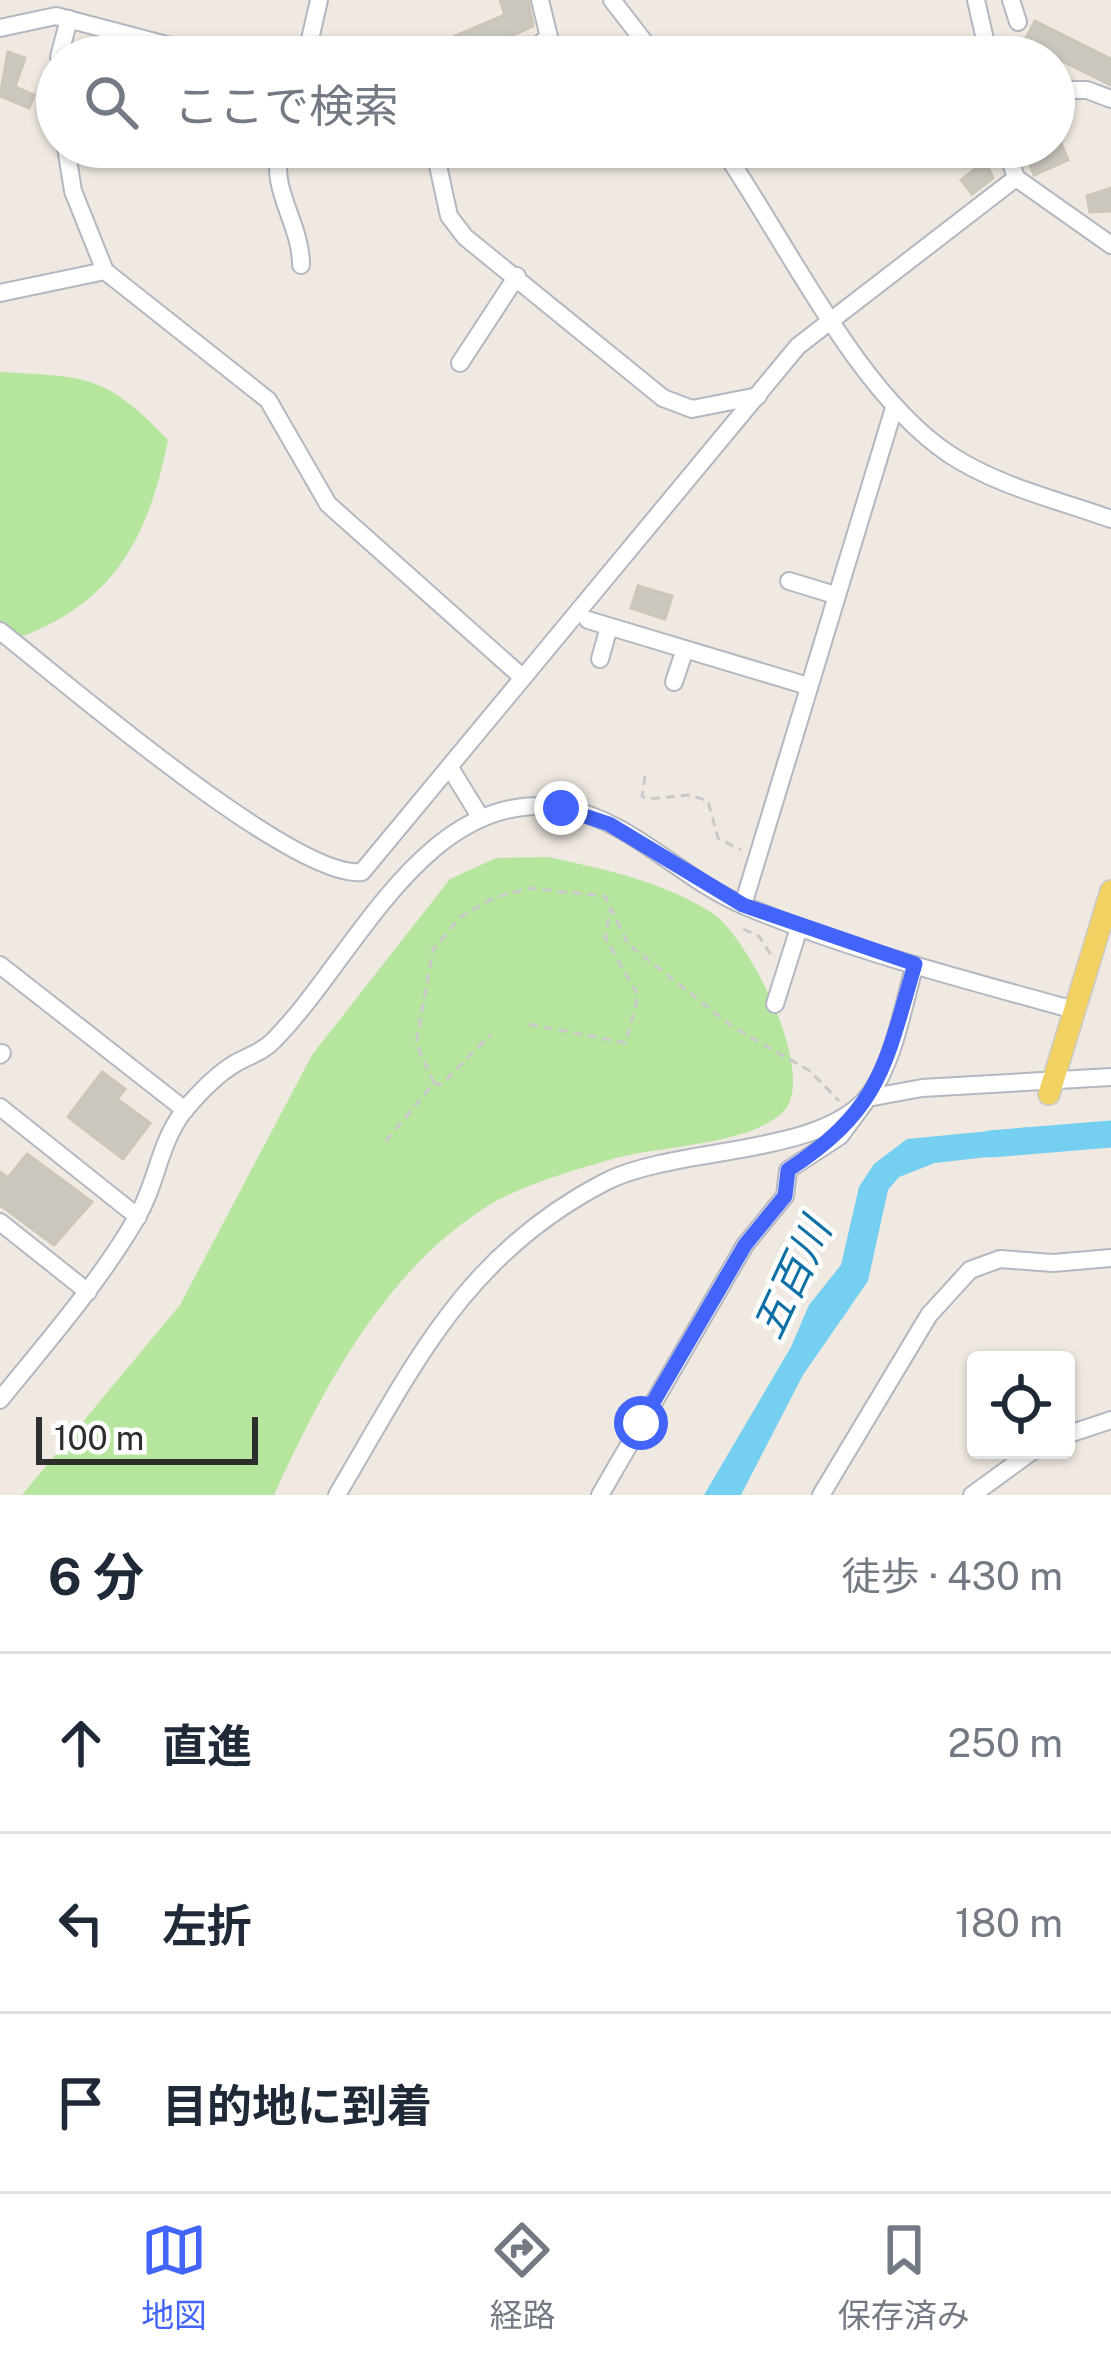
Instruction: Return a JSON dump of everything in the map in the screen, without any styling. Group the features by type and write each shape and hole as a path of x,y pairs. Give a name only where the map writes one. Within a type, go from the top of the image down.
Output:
{"main road":[{"path":"1051,1086 1111,891"}],"street":[{"path":"311,36 319,0"},
{"path":"540,0 549,36"},
{"path":"612,0 640,36"},
{"path":"976,0 984,36"},
{"path":"1011,0 1018,22"},
{"path":"0,28 35,17 69,19 133,36"},
{"path":"65,36 69,19"},
{"path":"1075,90 1111,99"},
{"path":"70,168 105,271 268,400 328,504 522,677"},
{"path":"276,168 274,175 301,238 301,265"},
{"path":"439,168 449,216 465,237 675,406 692,409 758,396"},
{"path":"735,168 894,408 952,456 1111,519"},
{"path":"1013,168 1016,178 1111,245"},
{"path":"0,631 253,826 344,874 362,872 452,771 522,677 798,346 1016,178"},
{"path":"0,293 105,271"},
{"path":"460,363 517,276"},
{"path":"743,905 894,408"},
{"path":"789,581 836,595"},
{"path":"588,620 808,686"},
{"path":"600,659 609,627"},
{"path":"674,682 685,649"},
{"path":"452,771 479,815"},
{"path":"0,1400 88,1292 138,1217 160,1148 185,1110 224,1070 271,1044 420,860 479,815 540,806 580,812 609,824 743,905 799,928 1074,1010"},
{"path":"775,1004 799,928"},
{"path":"600,1495 745,1245 785,1196 788,1170 840,1136 868,1098 893,1040 915,964"},
{"path":"0,965 185,1110"},
{"path":"337,1495 434,1330 489,1263 604,1182 640,1168 782,1141 868,1098 1051,1086 1111,1077"},
{"path":"0,1107 138,1217"},
{"path":"0,1222 88,1292"},
{"path":"820,1495 929,1315 970,1270 1000,1259 1053,1263 1111,1258"},
{"path":"1075,1432 1111,1420"},
{"path":"972,1495 1022,1459"}],"path":[{"path":"645,776 642,796 656,800 701,796 724,844 758,856"},
{"path":"491,1034 441,1085 434,1083 416,1043 433,950 460,917 494,898 530,888 596,892 611,908 628,944 733,1028 830,1086 846,1113"},
{"path":"530,1024 626,1043 638,995 605,937 611,908"},
{"path":"743,929 759,936 787,966"},
{"path":"386,1141 434,1083"}],"green space":[{"path":"0,372 93,383 128,402 168,440 148,512 117,569 69,613 0,644"},
{"path":"548,857 652,884 692,901 726,926 760,976 786,1040 792,1095 782,1113 748,1132 564,1173 480,1211 413,1268 384,1302 334,1376 274,1495 22,1495 180,1305 312,1055 450,879 496,858"}],"water":[{"path":"1030,1127 1023,1153 935,1163 899,1177 888,1190 868,1281 803,1375 741,1495 704,1495 791,1347 809,1305 841,1265 859,1187 874,1164 907,1139"}],"building":[{"path":"500,0 528,0 533,26 511,36 455,36 505,15"},
{"path":"1035,21 1065,36 1027,36"},
{"path":"1075,41 1111,59 1111,85 1075,67"},
{"path":"8,52 25,58 15,87 34,95 29,108 0,96"},
{"path":"976,168 988,168 993,178 972,194 961,180"},
{"path":"1111,188 1111,211 1090,212 1087,196"},
{"path":"638,586 672,596 665,619 631,608"},
{"path":"102,1072 125,1089 117,1099 150,1123 123,1159 68,1117"},
{"path":"27,1154 92,1202 54,1245 0,1205 0,1172 8,1178"}],"waterway":[{"name":"五百川","path":"990,1144 1111,1134"}],"route":[{"path":"561,808 609,824 743,905 796,927 915,964 877,1083 840,1136 788,1170 785,1196 745,1245 641,1423"}]}
